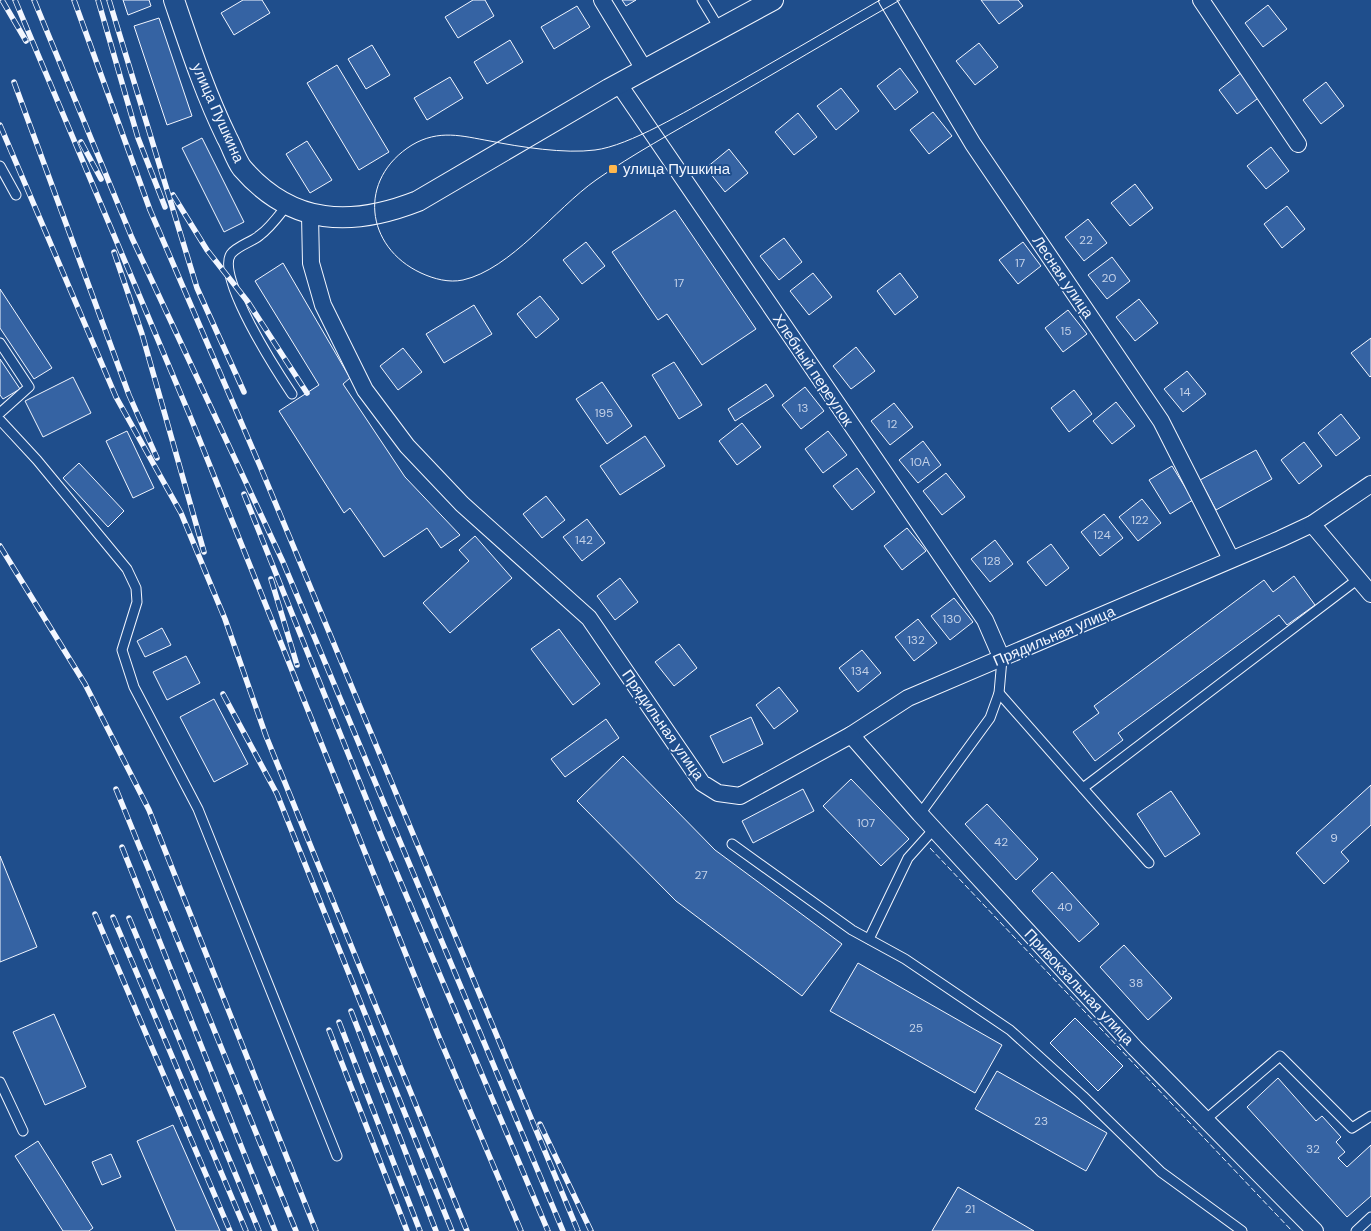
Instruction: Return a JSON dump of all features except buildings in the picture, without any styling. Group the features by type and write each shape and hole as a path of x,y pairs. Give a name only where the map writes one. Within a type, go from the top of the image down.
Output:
{"street":[{"name":"улица Пушкина","path":"174,0 200,78 241,167 263,188 288,204 310,215 336,218 391,211 418,201 618,83 773,0"},
{"path":"602,0 644,69"},
{"name":"Лесная улица","path":"887,0 973,144 1161,421 1232,559"},
{"path":"1201,0 1298,144"},
{"name":"Хлебный переулок","path":"618,83 985,620 1002,659"},
{"name":"Прядильная улица","path":"310,215 311,263 323,305 365,390 407,446 462,504 589,618 702,783 718,793 740,796 851,735 908,698 1312,524 1371,484"},
{"path":"1312,524 1371,594"},
{"name":"Привокзальная улица","path":"851,735 920,814 1135,1048 1315,1231"}],"lane":[{"path":"702,0 719,28"},
{"path":"0,166 16,196"},
{"path":"288,204 272,225 231,254 227,266 231,281 260,347 292,394"},
{"path":"0,343 29,387 0,413"},
{"path":"0,420 37,460 130,575 136,588 137,602 122,650 134,687 198,809 336,1156"},
{"path":"1083,788 1358,579"},
{"path":"920,814 990,718 999,693 1002,659"},
{"path":"999,693 1149,863"},
{"path":"869,939 908,858 934,829"},
{"path":"732,844 852,930 905,959 1010,1030 1083,1096 1161,1172 1242,1231"},
{"path":"1205,1120 1280,1056 1352,1128 1371,1116"},
{"path":"0,1082 23,1130"},
{"path":"1356,1231 1371,1218"}],"tram line":[{"path":"880,0 675,117 641,135 609,147 583,151 528,148 451,135 441,135 422,140 394,159 382,176 376,194 375,212 379,230 388,247 402,261 421,273 442,280 452,281 463,280 481,274 515,251 580,192 610,170 900,0"}],"railway":[{"path":"2,0 26,41"},
{"path":"15,0 190,416 439,1037 521,1231"},
{"path":"34,0 132,238 283,562 563,1231"},
{"path":"74,0 150,210 260,466 578,1231"},
{"path":"98,0 138,138 165,207"},
{"path":"109,0 197,288 244,392"},
{"path":"14,82 129,395 157,458"},
{"path":"0,125 116,397 181,513 225,619 266,736 467,1231"},
{"path":"81,142 101,179"},
{"path":"173,195 207,250 248,302 307,393"},
{"path":"114,252 142,334 204,552"},
{"path":"244,494 382,838 548,1231"},
{"path":"0,546 85,684 149,810 316,1231"},
{"path":"271,579 297,665"},
{"path":"223,694 277,794 452,1231"},
{"path":"116,789 296,1231"},
{"path":"122,847 275,1231"},
{"path":"95,914 230,1231"},
{"path":"113,917 246,1231"},
{"path":"129,918 259,1231"},
{"path":"351,1011 436,1231"},
{"path":"339,1022 420,1231"},
{"path":"329,1030 407,1231"},
{"path":"540,1124 591,1231"}],"fence":[{"path":"930,848 1292,1231"}],"place":[{"name":"улица Пушкина","path":"613,169"}]}
